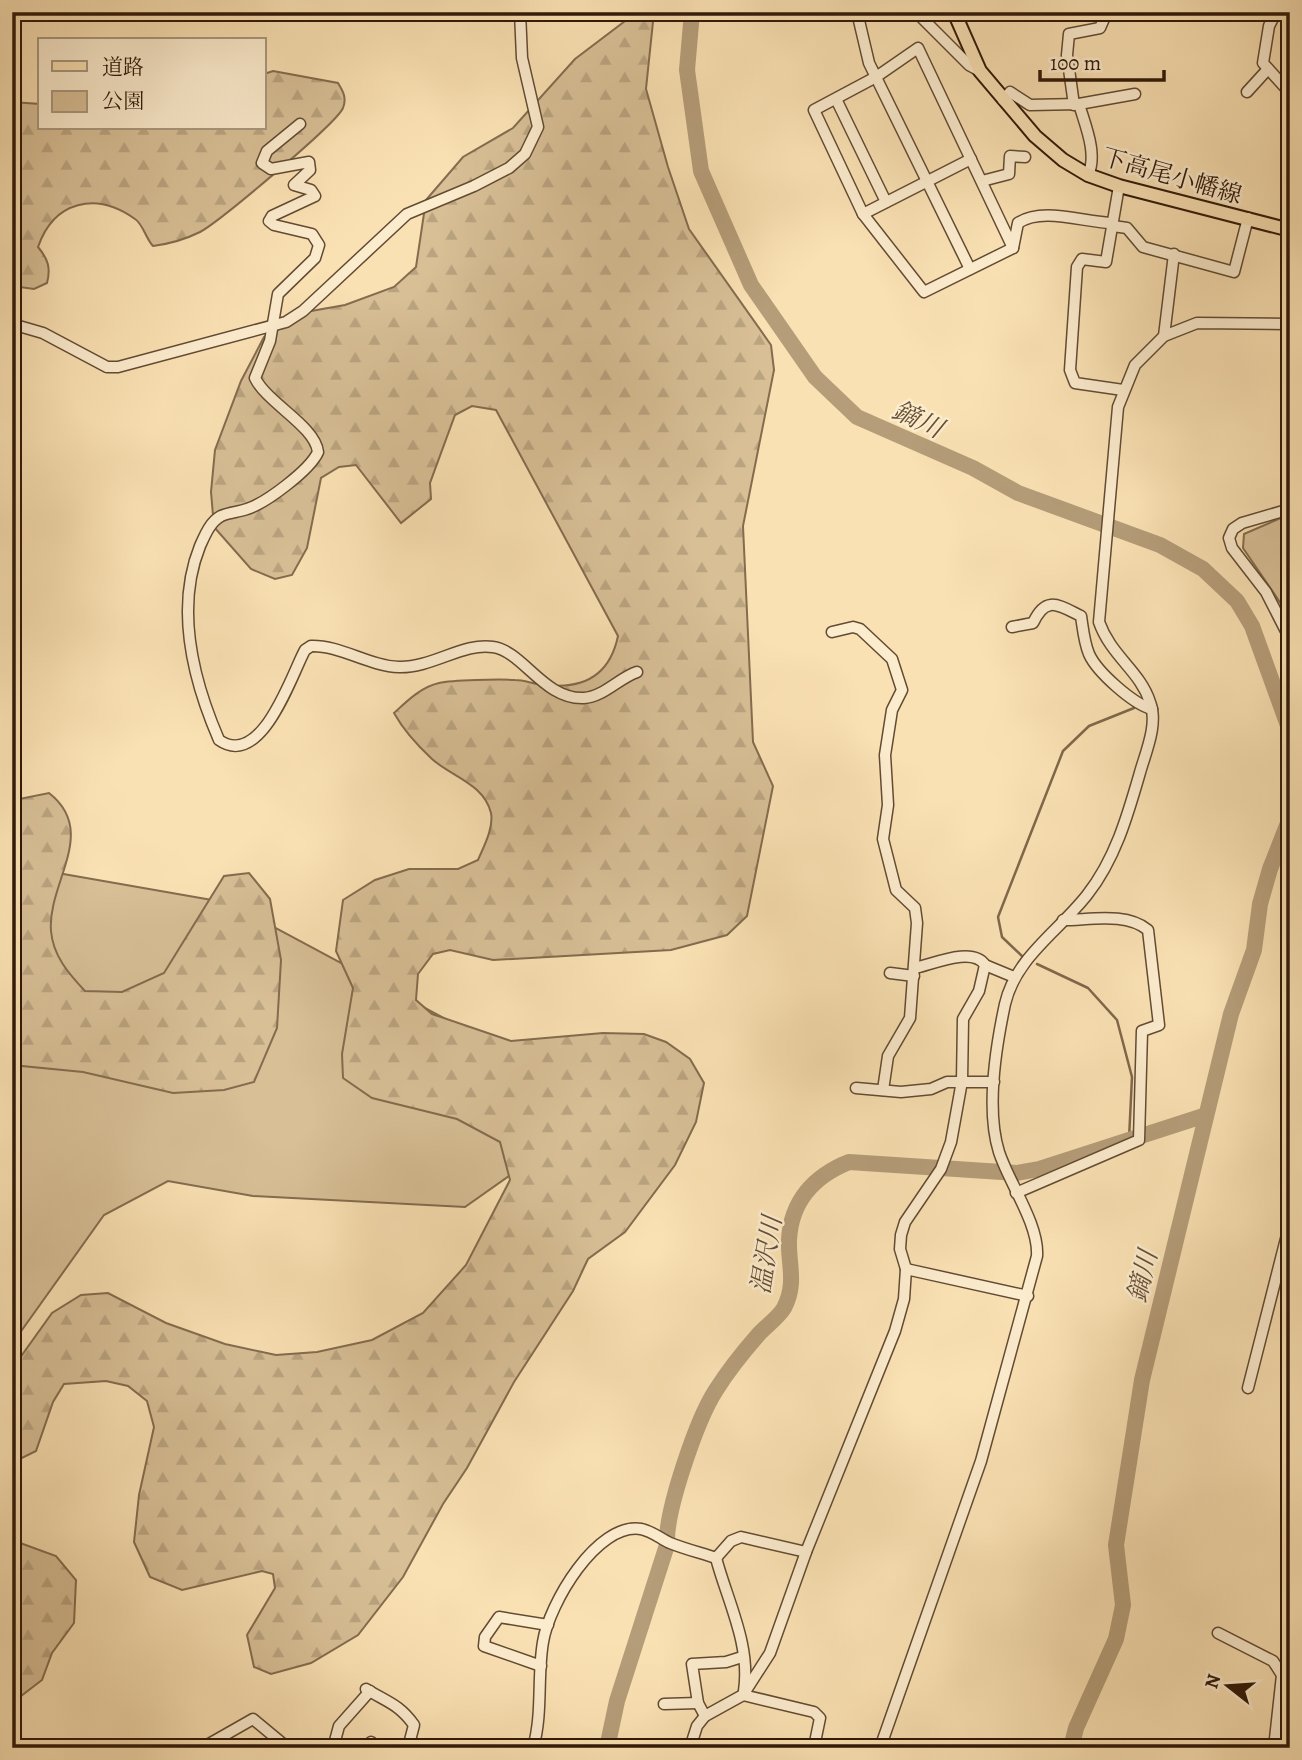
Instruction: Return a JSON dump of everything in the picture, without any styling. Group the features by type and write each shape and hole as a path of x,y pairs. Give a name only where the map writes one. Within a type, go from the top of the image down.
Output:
{"main road":[{"name":"下高尾小幡線","path":"954,12 980,71 1035,136 1063,160 1088,175 1119,186 1290,230"}],"street":[{"path":"12,324 43,333 107,367 118,367 271,327 303,311 407,214 509,168 532,146 538,127 522,58 520,12"},
{"path":"857,12 865,51 876,77 970,269"},
{"path":"916,12 969,65 980,71"},
{"path":"1088,175 1092,167 1089,140 1077,104 1067,55 1069,34 1100,28 1107,12"},
{"path":"1276,12 1269,26 1263,63 1290,93"},
{"path":"918,48 1013,248 924,292 863,214 814,110 876,77 918,48"},
{"path":"1247,92 1268,69"},
{"path":"1003,100 1010,92 1030,105 1077,104 1135,94"},
{"path":"836,99 886,202"},
{"path":"300,124 267,151 262,163 271,169 309,162 310,170 295,185 311,190 315,196 271,216 269,222 312,234 319,245 316,258 282,288 271,327 270,341 255,378 268,396 311,438 318,452 308,466 263,501 248,509 219,517 211,524 195,559 187,599 188,629 207,713 219,740 232,744 241,743 267,725 286,695 305,650 311,646 400,667 423,665 479,646 490,646 509,651 525,669 564,694 584,698 597,695 637,672"},
{"path":"982,181 1009,174 1010,156 1025,157"},
{"path":"863,214 971,159"},
{"path":"1119,186 1106,262 1082,258 1077,267 1070,370 1075,383 1123,390"},
{"path":"1013,248 1018,223 1030,217 1067,217 1127,228 1143,247 1234,272 1248,218"},
{"path":"1164,336 1174,254"},
{"path":"880,1748 982,1461 1028,1296 1038,1247 999,1151 993,1108 1005,1004 1014,977 1103,873 1125,827 1151,736 1152,709 1141,684 1111,650 1101,626 1099,597 1118,407 1123,390 1144,352 1164,336 1197,323 1290,324"},
{"path":"1290,509 1242,523 1233,529 1229,538 1232,548 1266,592 1290,639"},
{"path":"1012,627 1033,623 1039,610 1048,605 1055,604 1081,616 1084,641 1095,664 1131,699 1152,709"},
{"path":"832,632 853,627 860,629 892,659 902,690 892,710 885,755 888,806 883,839 896,890 915,908 914,972 910,1018 888,1056 883,1090"},
{"path":"1016,1194 1139,1140 1142,1031 1159,1025 1149,930 1121,919 1063,920"},
{"path":"890,973 914,972 961,957 974,957 985,965 1014,977"},
{"path":"690,1748 697,1726 705,1716 743,1695 770,1653 806,1552 895,1331 904,1299 906,1269 900,1249 905,1222 940,1169 951,1142 962,1081 963,1019 979,991 985,965"},
{"path":"856,1088 931,1089 947,1082 994,1082"},
{"path":"1248,1388 1290,1223"},
{"path":"906,1269 1028,1296"},
{"path":"533,1748 540,1705 542,1643 548,1625 580,1565 608,1536 640,1529 665,1541 716,1558"},
{"path":"716,1558 731,1541 741,1537 806,1552"},
{"path":"716,1558 726,1594 739,1623 743,1695"},
{"path":"541,1666 484,1646 485,1637 499,1617 548,1625"},
{"path":"1218,1633 1273,1661 1282,1675 1274,1748"},
{"path":"705,1716 698,1703 692,1664 726,1662 742,1657"},
{"path":"333,1748 339,1727 368,1690 394,1702 413,1724 408,1748"},
{"path":"743,1695 814,1712 820,1718 814,1747 817,1748"},
{"path":"664,1704 698,1703"},
{"path":"202,1748 253,1718 288,1748"}],"green space":[{"path":"637,12 654,12 646,89 689,229 771,345 774,370 743,526 753,742 773,786 747,916 727,935 671,950 493,960 450,950 433,954 418,974 416,1000 432,1014 511,1041 603,1033 644,1034 666,1042 690,1059 704,1083 696,1122 675,1165 625,1232 588,1259 573,1291 514,1382 403,1577 358,1635 311,1663 271,1674 254,1667 247,1635 275,1588 273,1574 262,1571 182,1590 150,1577 134,1542 139,1495 154,1427 147,1401 128,1386 106,1381 64,1384 53,1402 36,1451 12,1463 12,1369 52,1313 81,1295 108,1293 166,1323 225,1344 276,1355 317,1352 372,1340 423,1313 466,1265 510,1180 500,1142 457,1119 372,1098 343,1078 342,1054 353,988 336,951 343,900 375,880 409,869 458,869 478,860 490,831 491,813 482,795 432,759 411,738 394,713 420,691 439,683 519,680 561,686 584,681 594,676 609,660 618,636 496,410 472,406 455,415 430,483 431,499 401,523 356,465 339,467 321,478 307,548 292,575 275,579 251,569 214,527 211,492 215,450 241,381 264,337 300,313 345,305 394,287 416,267 426,200 463,157 513,128 575,59"},
{"path":"273,71 338,83 344,95 343,108 321,133 200,232 153,246 138,221 120,210 91,203 78,205 54,219 38,247 48,264 47,283 34,289 12,286 12,102 38,104 38,130 266,130 266,73"},
{"path":"1290,514 1290,617 1243,548 1244,534"},
{"path":"49,793 63,808 70,824 71,841 52,913 52,940 63,964 85,991 122,992 164,973 224,876 249,873 270,899 281,960 277,1028 254,1082 224,1090 173,1093 83,1072 12,1065 12,823 19,799"},
{"path":"12,865 229,903 608,1106 465,1207 253,1196 168,1181 104,1215 12,1344"},
{"path":"12,1540 56,1556 76,1580 74,1623 52,1653 42,1680 12,1703"}],"waterway":[{"name":"鏑川","path":"692,12 687,70 701,171 751,285 815,377 857,417 973,468 1018,493 1160,545 1203,569 1237,601 1252,626 1290,731"},
{"path":"1023,957 1002,937 998,917 1063,751 1089,726 1134,708"},
{"name":"鏑川","path":"1071,1748 1076,1728 1116,1639 1123,1605 1116,1545 1142,1380 1231,1014 1254,950 1260,904 1270,869 1290,818"},
{"path":"1037,964 1088,988 1117,1020 1132,1077 1129,1139"},
{"name":"温沢川","path":"607,1748 617,1701 667,1545 671,1511 692,1443 708,1404 721,1383 736,1361 784,1308 791,1282 789,1240 794,1213 815,1183 849,1162 1017,1173 1039,1169 1206,1115"}]}
